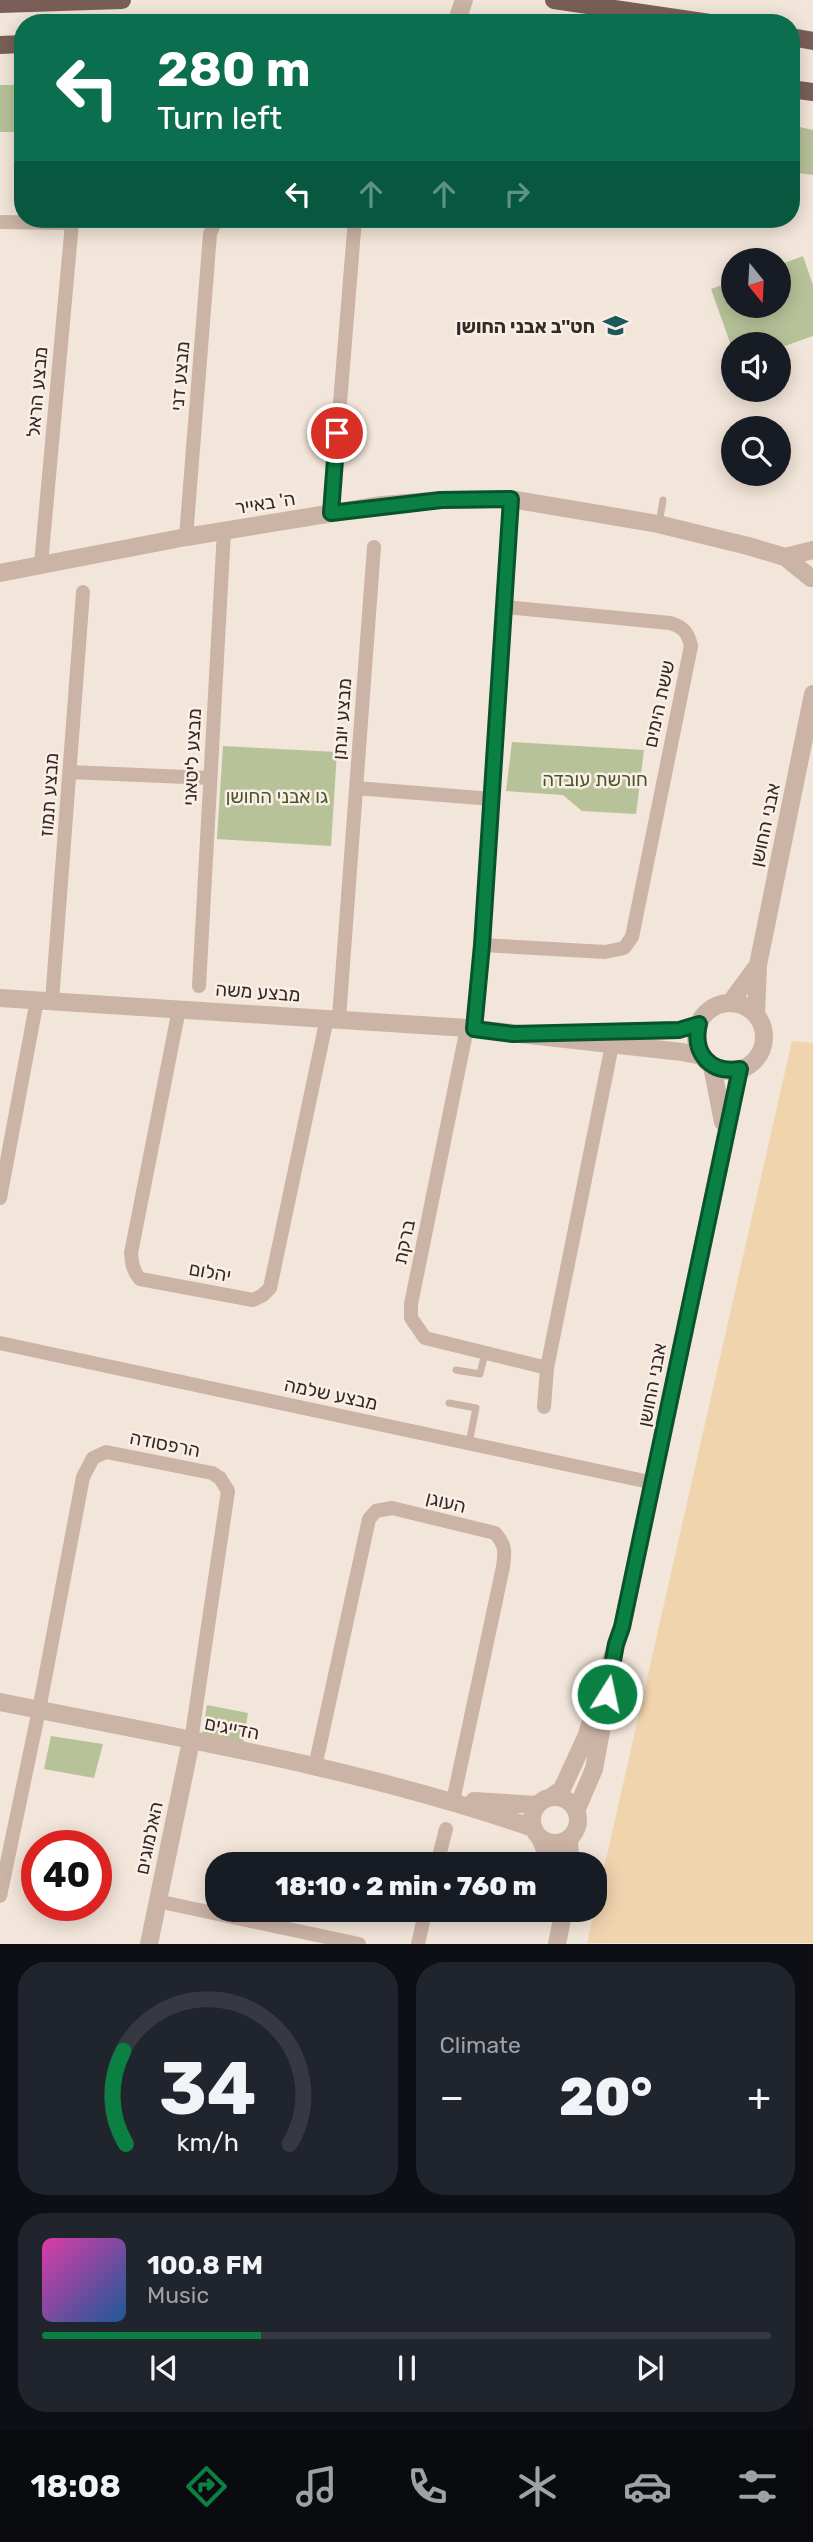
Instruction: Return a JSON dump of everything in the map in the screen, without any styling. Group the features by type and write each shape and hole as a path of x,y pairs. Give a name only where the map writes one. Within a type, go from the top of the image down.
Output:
{"main road":[{"path":"0,4 122,0"},
{"path":"554,0 649,14"}],"street":[{"name":"מבצע הראל","path":"41,564 72,228"},
{"name":"מבצע דני","path":"186,537 212,228"},
{"path":"331,513 354,228"},
{"name":"ה' באייר","path":"0,573 186,537 331,513 441,500 511,499 658,524 785,557 813,553"},
{"name":"ברקת","path":"511,499 482,945 471,1028 411,1304 411,1318 425,1338 547,1368"},
{"name":"מבצע ליטאני","path":"199,986 224,531"},
{"name":"מבצע יונתן","path":"333,1018 356,789 374,547"},
{"path":"812,580 810,564 813,553"},
{"name":"ה' באייר","path":"785,557 812,580"},
{"name":"מבצע תמוז","path":"0,1198 45,1001 70,772 83,592"},
{"name":"ששת הימים","path":"482,945 605,952 624,948 632,937 691,646 688,634 680,626 670,623 505,607"},
{"name":"אבני החושן","path":"756,1015 758,965 813,694"},
{"path":"70,772 209,778"},
{"path":"356,789 492,799"},
{"name":"אבני החושן","path":"730,1003 758,965"},
{"name":"מבצע משה","path":"0,998 471,1028 612,1045 707,1061"},
{"path":"730,1003 756,1015 764,1035 762,1047 750,1064 730,1071 707,1061 697,1046 699,1024 712,1009 730,1003"},
{"name":"יהלום","path":"179,1009 131,1262 140,1279 253,1300 264,1295 270,1288 333,1018"},
{"name":"מבצע משה","path":"513,1034 679,1030 699,1024"},
{"path":"544,1406 547,1368 612,1045"},
{"name":"אבני החושן","path":"707,1061 725,1132"},
{"name":"אבני החושן","path":"544,1801 562,1788 586,1737 622,1627 740,1069"},
{"name":"מבצע שלמה","path":"0,1343 654,1483"},
{"name":"הרפסודה","path":"39,1710 87,1466 93,1458 106,1452 212,1473 220,1478 228,1491 191,1741"},
{"name":"העוגן","path":"315,1767 369,1520 376,1511 392,1508 482,1530 495,1534 503,1541 506,1550 453,1801"},
{"name":"אבני החושן","path":"576,1811 594,1769 616,1644"},
{"name":"הדייגים","path":"0,1702 315,1767 453,1801 537,1833"},
{"path":"0,1896 39,1710"},
{"name":"האלמוגים","path":"149,1944 191,1741"},
{"path":"537,1833 555,1843 569,1838 578,1825 576,1811 566,1800 544,1801 532,1816 537,1833 546,1852"},
{"name":"הדייגים","path":"453,1801 544,1801"},
{"path":"441,1852 446,1829"},
{"path":"569,1838 570,1852"},
{"path":"158,1901 359,1944"},
{"path":"418,1944 423,1922"},
{"path":"551,1944 552,1922"},
{"path":"557,1944 561,1922"}],"lane":[{"path":"658,524 663,500"},
{"path":"456,1370 480,1374 485,1353"},
{"path":"449,1403 475,1408 469,1443"}],"green space":[{"path":"0,85 14,85 14,132 0,132"},
{"path":"800,127 813,130 813,175 800,173"},
{"path":"803,256 813,285 813,336 791,344 791,332 726,332 721,318 791,318 791,260"},
{"path":"721,285 721,317 711,289"},
{"name":"חורשת עובדה","path":"512,742 644,750 636,814 582,811 563,795 506,791"},
{"name":"גו אבני החושן","path":"223,746 337,752 331,846 217,839"},
{"path":"207,1705 248,1713 243,1744 202,1736"},
{"path":"51,1736 103,1744 94,1778 44,1769"}],"sand":[{"path":"792,1041 813,1043 813,1943 587,1943 592,1922 607,1922 607,1855"}],"place":[{"name":"חט''ב אבני החושן","path":"615,326"}],"route":[{"path":"337,433 331,513 441,500 511,499 482,945 474,1029 513,1034 679,1030 699,1024 697,1046 707,1062 730,1071 740,1069 730,1105 654,1483 607,1694"}]}
